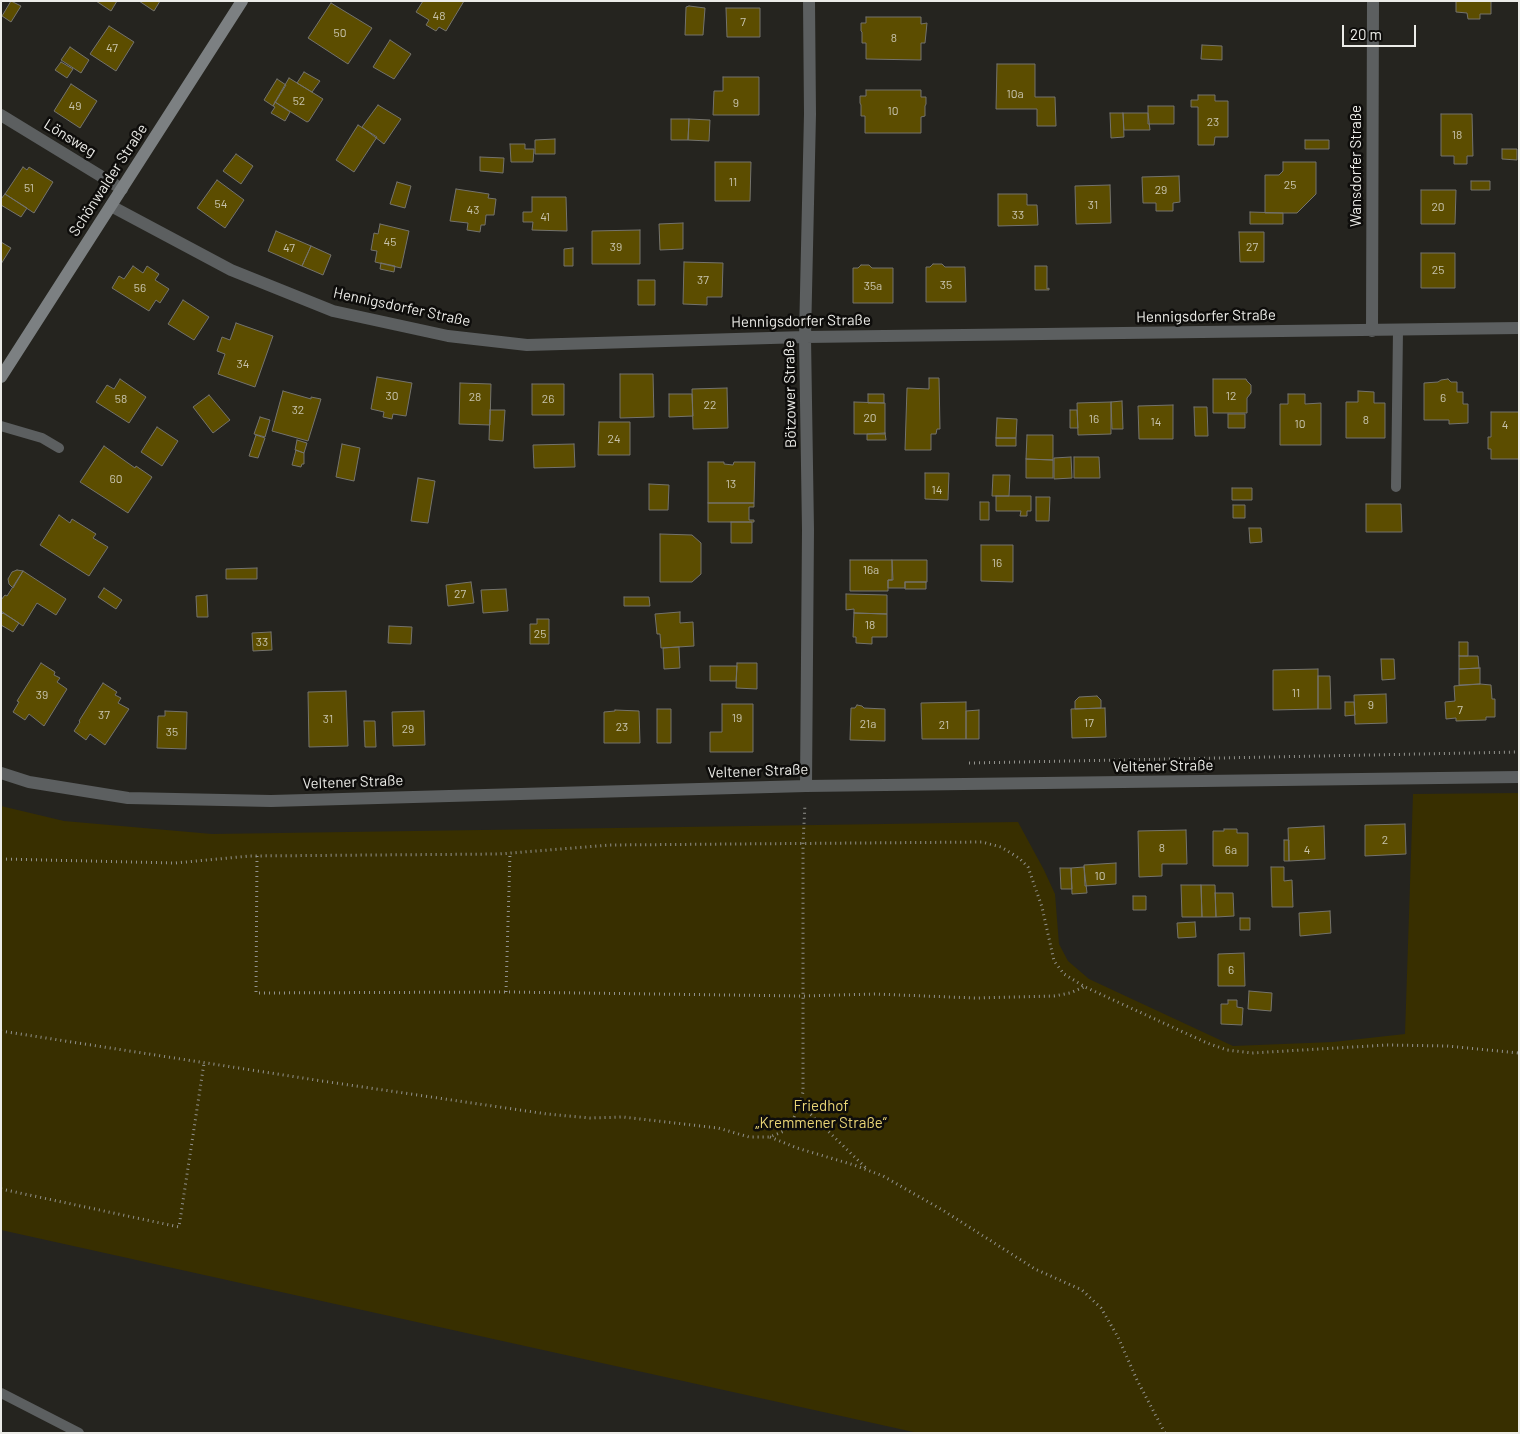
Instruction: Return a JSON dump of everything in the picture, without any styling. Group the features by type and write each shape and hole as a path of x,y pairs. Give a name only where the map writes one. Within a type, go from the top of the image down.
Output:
{"main road":[{"name":"Schönwalder Straße","path":"1,377 242,1"}],"street":[{"name":"Bötzower Straße","path":"806,786 808,530 806,337 810,1"},
{"name":"Wansdorfer Straße","path":"1372,331 1373,1"},
{"name":"Lönsweg","path":"1,115 122,189"},
{"name":"Hennigsdorfer Straße","path":"111,206 232,270 332,311 448,336 527,345 806,337 1519,328"},
{"name":"Veltener Straße","path":"1,773 29,782 128,798 261,801 806,786 1519,777"}],"lane":[{"path":"1396,487 1398,330"},
{"path":"1,426 42,438 59,448"},
{"path":"1,1394 79,1433"}],"path":[{"path":"964,763 1519,752"},
{"path":"1,1030 548,1114 590,1118 623,1117 718,1128 749,1138 770,1137 784,1131 792,1122 800,1104 802,1092 803,844 806,786"},
{"path":"1,859 175,863 258,856 510,853 610,845 982,842 1000,847 1019,858 1028,867 1042,907 1054,961 1064,974 1085,987 1207,1043 1227,1050 1252,1053 1387,1044 1447,1046 1519,1053"},
{"path":"506,992 510,853"},
{"path":"258,856 256,993 506,992 802,996 875,994 975,998 1054,996 1070,993 1085,987"},
{"path":"1,1189 179,1227 204,1062"},
{"path":"800,1104 868,1170"},
{"path":"770,1137 797,1148 868,1170 905,1188 1035,1269 1082,1290 1101,1308 1118,1337 1137,1380 1165,1433"}],"green space":[{"name":"Friedhof „Kremmener Straße“","path":"1519,793 1519,1433 918,1433 1,1230 1,806 64,821 212,834 1018,822 1055,894 1059,944 1068,961 1089,979 1233,1046 1333,1042 1405,1034 1413,794"}],"building":[{"path":"11,1 21,6 11,22 2,16"},
{"path":"96,1 117,1 111,11"},
{"path":"139,1 160,1 154,11"},
{"path":"423,1 464,1 446,31 439,27 436,31 426,25 429,20 416,12"},
{"path":"1456,1 1491,1 1491,14 1480,14 1480,19 1468,19 1467,13 1456,12"},
{"path":"331,3 372,28 348,64 308,38"},
{"path":"686,7 705,8 703,35 685,35"},
{"path":"726,8 760,8 760,37 727,37"},
{"path":"866,17 921,17 921,24 927,23 925,43 921,43 921,60 866,59 866,43 862,43 861,23 866,23"},
{"path":"109,26 134,42 116,71 90,54"},
{"path":"390,40 411,54 394,79 373,67"},
{"path":"1202,45 1222,46 1222,60 1201,59"},
{"path":"70,47 89,60 81,73 61,60"},
{"path":"61,62 73,69 67,78 55,70"},
{"path":"997,64 1035,64 1035,97 1055,97 1056,126 1037,126 1037,109 996,109"},
{"path":"304,72 320,81 312,92 297,83"},
{"path":"723,77 759,77 759,115 713,115 714,91 723,91"},
{"path":"289,78 323,99 307,122 275,102"},
{"path":"277,79 286,85 273,106 264,100"},
{"path":"71,84 97,101 80,128 54,111"},
{"path":"866,90 921,90 921,97 926,97 926,104 925,116 921,117 921,133 865,133 865,116 861,116 860,96 866,96"},
{"path":"1198,95 1215,95 1215,101 1228,101 1228,137 1215,137 1214,145 1198,145 1198,107 1191,107 1191,100 1198,100"},
{"path":"275,102 290,112 285,121 271,113 275,107 273,106"},
{"path":"378,105 401,119 384,144 362,127"},
{"path":"1148,106 1174,106 1174,124 1148,124"},
{"path":"1110,113 1123,113 1124,137 1111,138"},
{"path":"1123,113 1148,113 1150,130 1124,130"},
{"path":"1441,114 1472,114 1473,156 1467,156 1467,164 1454,164 1454,156 1441,156"},
{"path":"671,119 689,119 688,140 671,140"},
{"path":"689,119 710,120 709,141 688,140"},
{"path":"358,125 377,137 354,172 336,160"},
{"path":"555,139 555,154 535,154 535,140"},
{"path":"1305,140 1329,140 1329,149 1305,149"},
{"path":"510,144 525,144 525,149 534,149 533,162 511,162"},
{"path":"1502,149 1517,149 1517,160 1502,159"},
{"path":"236,154 253,166 241,184 223,171"},
{"path":"480,157 504,158 503,173 480,171"},
{"path":"715,162 751,162 750,201 715,201"},
{"path":"1283,162 1316,162 1316,194 1297,213 1265,213 1265,175 1279,175 1283,171"},
{"path":"23,167 27,170 29,167 53,182 34,213 5,194"},
{"path":"1179,176 1180,202 1173,203 1173,211 1156,211 1156,203 1143,203 1142,177"},
{"path":"217,180 244,200 225,228 197,208"},
{"path":"1471,181 1490,181 1490,190 1471,190"},
{"path":"397,182 411,186 405,208 390,204"},
{"path":"1110,185 1111,223 1076,224 1075,186"},
{"path":"456,189 489,194 488,198 496,199 494,215 486,215 485,225 481,225 480,232 467,230 468,223 450,221"},
{"path":"1421,190 1456,190 1455,224 1421,224"},
{"path":"5,194 27,208 21,217 1,205 1,199"},
{"path":"998,194 1027,194 1027,205 1037,205 1038,225 998,226"},
{"path":"532,197 566,197 567,231 532,230 533,222 523,222 523,212 532,212"},
{"path":"1250,212 1283,213 1283,224 1250,224"},
{"path":"683,223 683,249 660,250 659,224"},
{"path":"380,224 409,231 401,268 375,262 377,251 371,250 374,233 378,234"},
{"path":"640,230 640,264 592,264 592,231"},
{"path":"276,231 311,246 302,266 268,251"},
{"path":"1239,232 1264,232 1264,262 1240,262"},
{"path":"1,242 11,248 1,264"},
{"path":"311,246 331,255 323,275 302,266"},
{"path":"573,248 573,266 564,266 564,249"},
{"path":"1421,253 1455,253 1455,288 1421,288"},
{"path":"684,262 723,263 722,297 707,297 707,305 683,304"},
{"path":"381,263 395,266 394,272 380,269"},
{"path":"933,264 942,264 945,267 965,267 966,302 926,302 926,267 930,267"},
{"path":"861,265 869,265 872,268 893,268 893,303 853,303 853,268 858,268"},
{"path":"133,266 143,273 147,266 159,274 155,280 169,289 160,303 156,300 149,311 112,288 119,276 124,279"},
{"path":"1035,266 1047,266 1047,289 1049,288 1049,290 1035,290"},
{"path":"638,280 655,280 655,305 638,305"},
{"path":"183,300 209,317 194,340 168,324"},
{"path":"236,323 273,336 255,387 218,374 225,354 217,351 222,337 230,340"},
{"path":"620,374 653,374 654,417 620,418"},
{"path":"377,377 412,383 406,416 393,414 392,419 383,417 384,412 371,409"},
{"path":"929,378 939,378 940,429 937,429 936,434 931,434 931,450 905,450 907,388 929,389"},
{"path":"120,379 146,397 129,423 96,402 107,385 114,389"},
{"path":"1213,379 1246,379 1251,385 1251,393 1247,398 1247,413 1213,413"},
{"path":"1448,379 1451,382 1457,382 1457,392 1463,392 1463,404 1468,404 1468,423 1449,424 1449,420 1424,420 1424,383"},
{"path":"460,383 491,384 490,425 459,424"},
{"path":"532,384 564,384 564,415 532,415"},
{"path":"727,388 728,428 693,429 692,389"},
{"path":"283,391 311,399 311,397 321,399 308,441 272,431"},
{"path":"1358,391 1374,392 1374,403 1385,403 1385,438 1346,438 1346,402 1358,402"},
{"path":"669,394 692,394 693,416 669,417"},
{"path":"868,394 884,394 884,403 868,403"},
{"path":"1288,394 1305,394 1305,404 1321,403 1321,445 1280,445 1280,404 1288,404"},
{"path":"209,395 230,420 213,433 193,407"},
{"path":"1122,401 1123,429 1112,429 1111,402"},
{"path":"854,402 885,403 885,434 854,434"},
{"path":"1111,402 1111,434 1078,435 1077,403"},
{"path":"1173,405 1173,439 1139,439 1138,406"},
{"path":"1194,407 1207,407 1208,436 1195,436"},
{"path":"490,410 505,410 503,441 489,440"},
{"path":"1070,410 1077,410 1078,428 1070,428"},
{"path":"1491,412 1519,412 1519,459 1491,459 1491,449 1488,449 1488,437 1491,437"},
{"path":"1228,414 1245,414 1245,428 1228,428"},
{"path":"260,417 270,420 265,437 254,434"},
{"path":"997,418 1017,419 1016,438 996,438"},
{"path":"599,422 630,422 630,455 598,455"},
{"path":"157,427 178,441 162,466 141,452"},
{"path":"885,433 886,440 867,440 867,434"},
{"path":"256,435 265,438 258,458 249,456"},
{"path":"1027,435 1053,435 1053,460 1026,459"},
{"path":"996,438 1016,438 1016,446 996,446"},
{"path":"297,440 307,443 304,453 295,450"},
{"path":"342,444 360,448 354,481 336,477"},
{"path":"574,444 575,467 534,468 533,445"},
{"path":"104,446 135,468 136,466 152,477 128,513 80,482"},
{"path":"296,450 304,453 304,464 301,467 292,465"},
{"path":"1071,457 1072,478 1054,479 1054,458"},
{"path":"1074,457 1099,457 1100,478 1074,478"},
{"path":"1026,459 1053,460 1053,478 1026,478"},
{"path":"708,462 724,462 724,464 733,465 734,462 755,462 754,503 708,503"},
{"path":"925,473 949,473 948,500 925,499"},
{"path":"993,475 1010,475 1009,496 992,496"},
{"path":"418,478 435,481 428,523 411,521"},
{"path":"649,484 669,485 668,510 649,510"},
{"path":"1232,488 1252,488 1252,500 1232,500"},
{"path":"996,496 1031,496 1031,511 1027,511 1027,516 1020,516 1021,511 996,511"},
{"path":"1036,497 1050,497 1049,521 1036,521"},
{"path":"980,502 989,502 989,520 980,520"},
{"path":"708,503 754,503 754,507 749,507 749,520 754,520 754,522 708,522"},
{"path":"1366,504 1401,504 1402,532 1366,532"},
{"path":"1233,505 1245,505 1245,518 1233,518"},
{"path":"59,515 70,523 72,519 96,534 93,538 108,547 89,576 40,545"},
{"path":"731,522 752,522 752,543 731,543"},
{"path":"1249,528 1261,528 1262,542 1250,543"},
{"path":"660,534 692,535 701,543 701,574 692,582 660,582"},
{"path":"981,545 1013,545 1013,582 981,581"},
{"path":"850,560 892,560 892,580 888,580 888,591 850,591"},
{"path":"892,560 927,560 927,582 905,582 905,588 888,588 888,580 893,580"},
{"path":"257,568 257,579 226,579 226,569"},
{"path":"17,570 23,571 13,588 9,584 8,579 12,572"},
{"path":"23,571 66,599 56,615 37,603 23,626 1,611 1,600 5,595 7,596"},
{"path":"471,582 474,603 448,606 446,585"},
{"path":"905,582 926,582 926,589 905,589"},
{"path":"104,588 122,600 116,609 98,597"},
{"path":"506,589 508,611 483,613 481,590"},
{"path":"846,594 887,595 887,614 854,613 854,609 846,610"},
{"path":"207,595 208,617 197,617 196,596"},
{"path":"624,597 649,597 650,606 624,606"},
{"path":"680,612 680,623 693,622 694,646 661,648 660,634 657,634 655,614"},
{"path":"3,613 19,623 13,632 1,625 1,615"},
{"path":"854,613 887,614 887,637 872,637 872,644 856,643 856,637 853,637"},
{"path":"537,619 549,619 549,644 530,644 530,624 537,624"},
{"path":"389,626 412,627 411,644 388,643"},
{"path":"271,632 272,650 253,651 252,633"},
{"path":"1459,642 1468,642 1468,656 1459,656"},
{"path":"679,647 680,668 664,669 663,648"},
{"path":"1459,656 1478,656 1479,668 1459,669"},
{"path":"1381,659 1394,659 1395,679 1382,680"},
{"path":"41,663 55,672 54,675 60,678 57,682 67,689 44,726 29,714 25,720 13,712 19,702 17,701"},
{"path":"737,663 757,663 757,689 736,688"},
{"path":"710,666 737,666 736,681 710,681"},
{"path":"1480,668 1480,684 1459,685 1459,669"},
{"path":"1318,669 1318,709 1273,710 1273,670"},
{"path":"1318,676 1330,676 1331,709 1318,709"},
{"path":"103,683 117,692 115,695 121,698 118,703 129,709 105,745 90,734 86,740 74,731"},
{"path":"1491,685 1492,699 1495,699 1495,717 1486,717 1486,720 1456,721 1456,718 1446,719 1445,702 1455,701 1454,686"},
{"path":"346,691 348,746 309,747 308,692"},
{"path":"1386,694 1387,723 1355,724 1354,695"},
{"path":"1097,696 1101,700 1101,708 1075,709 1075,701 1079,697"},
{"path":"966,702 966,739 922,739 921,703"},
{"path":"1345,702 1354,702 1355,715 1345,716"},
{"path":"722,704 753,704 753,752 710,752 710,732 722,732"},
{"path":"857,705 864,708 885,709 885,741 850,740 851,708 855,708"},
{"path":"1105,708 1106,737 1072,738 1071,709"},
{"path":"657,709 671,709 671,743 657,743"},
{"path":"615,710 639,711 640,743 604,743 604,712"},
{"path":"979,710 979,739 966,739 966,711"},
{"path":"165,711 187,712 186,749 157,748 158,716 165,716"},
{"path":"424,711 425,745 393,746 392,712"},
{"path":"364,721 375,721 376,747 365,747"},
{"path":"1405,824 1406,854 1365,856 1365,825"},
{"path":"1324,826 1325,859 1289,861 1288,828"},
{"path":"1224,829 1237,829 1237,833 1248,833 1248,866 1213,866 1213,831 1224,831"},
{"path":"1186,830 1187,864 1162,864 1162,876 1139,877 1138,831"},
{"path":"1284,840 1289,840 1289,861 1284,861"},
{"path":"1116,863 1116,884 1085,886 1084,865"},
{"path":"1084,867 1087,893 1072,894 1071,868"},
{"path":"1271,867 1284,867 1284,881 1292,880 1293,907 1272,907"},
{"path":"1060,868 1071,868 1072,889 1061,889"},
{"path":"1181,885 1201,885 1202,917 1182,917"},
{"path":"1201,885 1215,885 1216,917 1202,917"},
{"path":"1215,893 1233,893 1234,916 1216,917"},
{"path":"1133,896 1146,896 1146,910 1133,910"},
{"path":"1330,911 1331,933 1300,936 1299,913"},
{"path":"1240,918 1250,918 1250,930 1240,930"},
{"path":"1195,922 1196,937 1178,938 1177,923"},
{"path":"1244,953 1245,986 1218,986 1218,954"},
{"path":"1249,991 1272,993 1271,1011 1248,1009"},
{"path":"1228,1000 1237,1000 1237,1007 1243,1008 1242,1025 1221,1024 1221,1004 1228,1004"}]}
